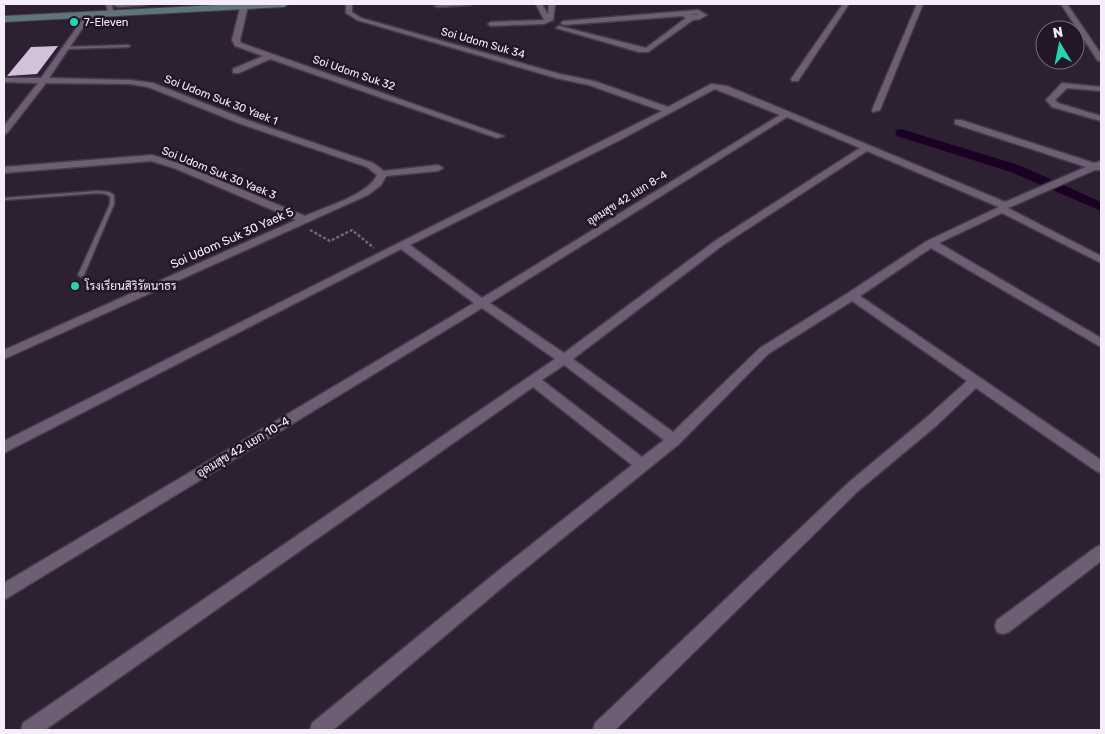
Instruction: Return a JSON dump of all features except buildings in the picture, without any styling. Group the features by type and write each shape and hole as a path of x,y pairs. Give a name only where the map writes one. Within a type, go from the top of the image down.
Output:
{"main road":[{"path":"4,19 89,14 111,7 284,4"}],"street":[{"name":"Soi Udom Suk 34","path":"349,4 349,12 359,19 622,92 668,110"},
{"path":"539,4 548,21"},
{"path":"552,4 548,21 544,25 548,27 562,25 688,16 648,50 642,50 562,25"},
{"path":"795,79 846,4"},
{"path":"876,110 920,4"},
{"path":"1064,4 1101,59"},
{"name":"Soi Udom Suk 32","path":"244,5 236,40 238,44 500,136"},
{"path":"4,131 44,80 89,14"},
{"path":"490,24 548,21"},
{"path":"236,71 270,56"},
{"name":"Soi Udom Suk 30 Yaek 1","path":"4,80 150,84 244,122 370,165 382,174"},
{"path":"1101,89 1065,85 1050,100 1055,105 1101,120"},
{"path":"4,447 382,254 607,143 714,86 724,88 785,116 866,148 1004,208 1101,260"},
{"name":"อุดมสุข 42 แยก 8-4","path":"482,304 785,116"},
{"path":"958,122 1099,166"},
{"path":"30,730 564,358 719,243 866,148"},
{"name":"Soi Udom Suk 30 Yaek 3","path":"4,170 152,158 177,166 302,222"},
{"path":"319,730 496,582 674,440 764,351 852,296 931,242 1099,166"},
{"path":"382,174 438,168"},
{"name":"Soi Udom Suk 30 Yaek 5","path":"4,355 365,193 378,183 382,174"},
{"path":"931,242 1101,343"},
{"path":"402,244 482,304 564,358 639,416 674,440"},
{"path":"852,296 1101,467"},
{"name":"อุดมสุข 42 แยก 10-4","path":"4,592 482,304"},
{"path":"532,380 642,465"},
{"path":"602,730 853,487 931,422 976,380"},
{"path":"1003,626 1101,552"}],"lane":[{"path":"437,6 472,4"},
{"path":"66,48 128,46"},
{"path":"4,199 98,192 107,192 112,196 112,204 81,274"}],"path":[{"path":"302,222 330,241 352,230 382,254"}],"waterway":[{"path":"901,133 1016,169 1101,207"}],"place":[{"name":"7-Eleven","path":"74,22"},
{"name":"โรงเรียนสิริรัตนาธร","path":"75,286"}]}
